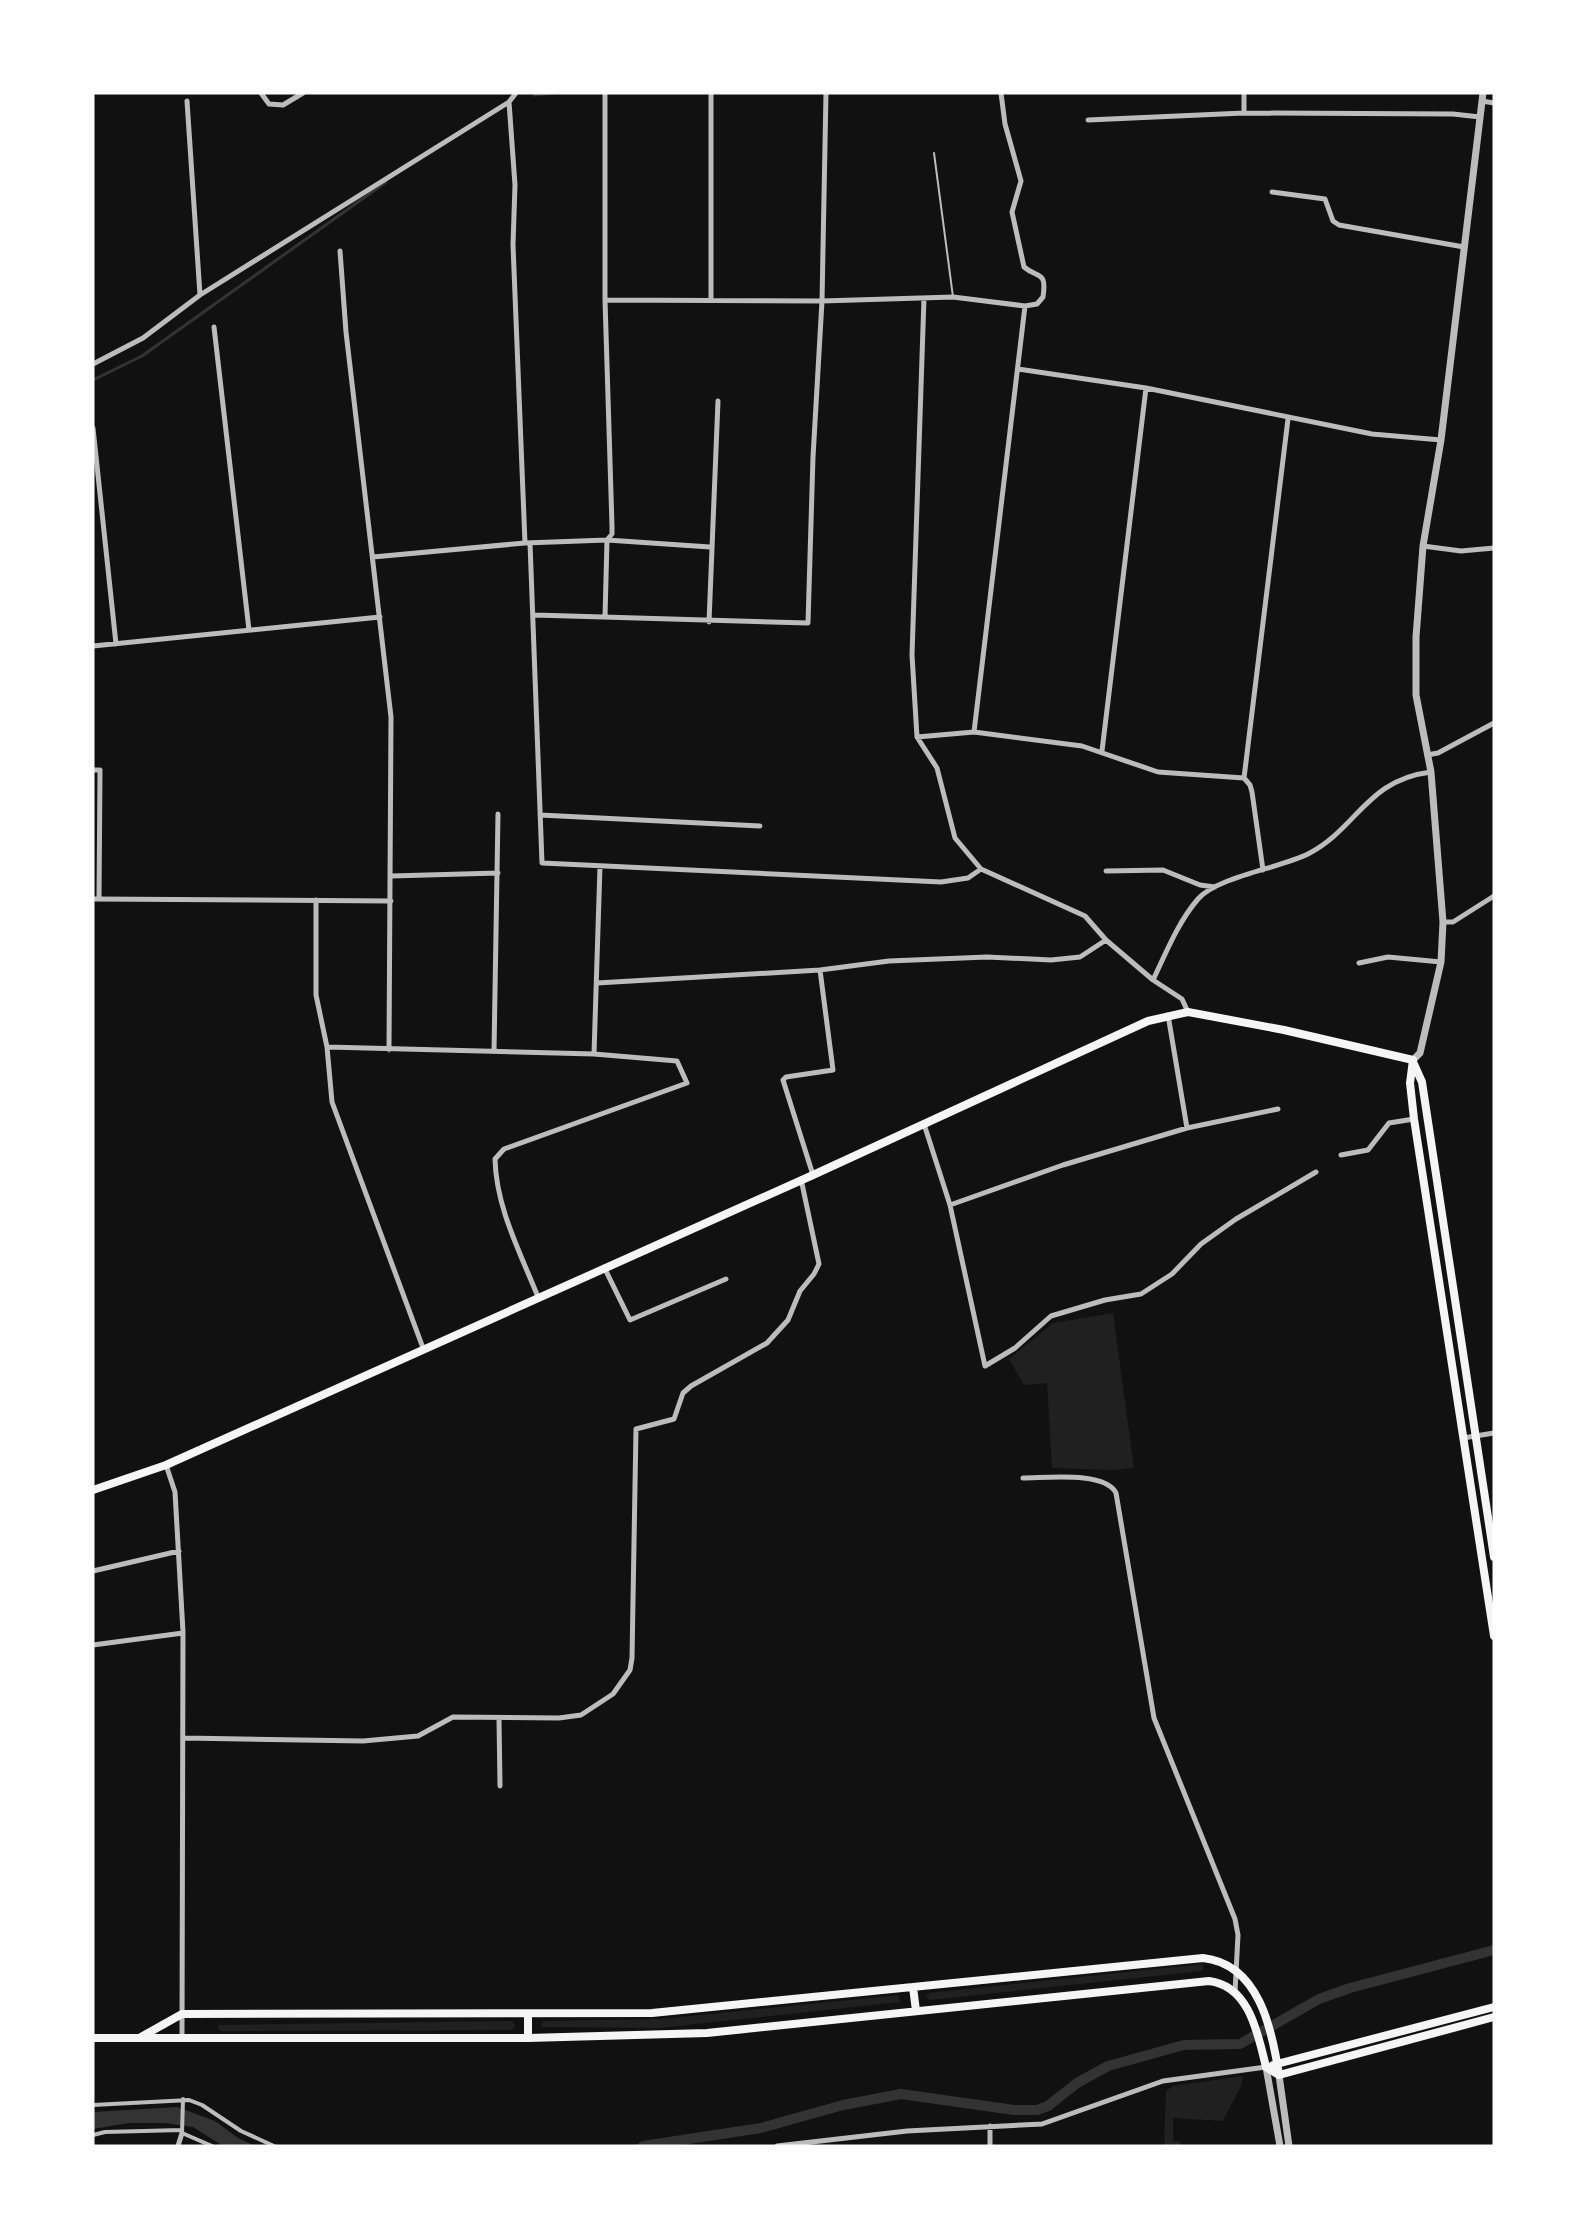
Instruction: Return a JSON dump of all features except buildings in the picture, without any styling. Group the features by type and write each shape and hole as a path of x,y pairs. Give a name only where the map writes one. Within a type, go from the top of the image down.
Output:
{"main road":[{"path":"93,1490 166,1466 423,1348 813,1175 1128,1028 1168,1015 1188,1012 1284,1030 1413,1060"},
{"path":"1413,1060 1410,1083 1414,1119 1494,1636"},
{"path":"1413,1060 1422,1082 1494,1557"},
{"path":"139,2038 182,2014 528,2014 688,2011 1187,1959 1208,1959 1237,1970 1251,1984 1275,2047 1279,2075"},
{"path":"93,2038 528,2038 707,2033 1198,1981 1220,1983 1235,1992 1250,2015 1266,2067 1279,2075 1494,2017"},
{"path":"913,1987 916,2011"},
{"path":"1266,2067 1494,2007"},
{"path":"528,2014 528,2038"}],"street":[{"path":"261,93 269,104 277,106 303,93"},
{"path":"93,364 143,338 200,295 509,102 516,93"},
{"path":"605,93 605,300 612,526 612,534 608,540 605,617"},
{"path":"711,93 711,300"},
{"path":"534,615 709,622 808,623 813,457 822,301 826,93"},
{"path":"605,300 822,301 953,297 1025,306 1040,301 1044,290 1040,274 1024,267 1012,212 1021,181 1005,124 1000,93"},
{"path":"1244,93 1244,113"},
{"path":"1413,1060 1420,1053 1441,962 1443,922 1431,772 1417,703 1414,671 1423,546 1441,440 1483,97 1494,103"},
{"path":"187,101 200,295"},
{"path":"509,102 516,184 513,256 534,615 542,863 941,882 968,878 981,869"},
{"path":"1088,120 1244,113 1453,114 1480,117"},
{"path":"1272,192 1325,199 1333,221 1339,225 1464,247"},
{"path":"340,251 346,333 391,717 389,1050"},
{"path":"924,298 912,655 917,737 937,768 955,838 981,869 1085,916 1106,939 1153,980 1182,999 1188,1012"},
{"path":"974,732 1025,306"},
{"path":"214,327 249,630"},
{"path":"1018,369 1146,388 1288,419 1372,434 1441,440"},
{"path":"1102,751 1146,388"},
{"path":"709,622 710,547 718,401"},
{"path":"1263,870 1252,792 1244,777 1288,419"},
{"path":"93,428 116,644"},
{"path":"373,558 528,543 608,540 710,547"},
{"path":"1423,546 1461,551 1494,548"},
{"path":"93,646 380,617"},
{"path":"1428,755 1438,753 1494,723"},
{"path":"917,737 974,732 1102,751 1158,772 1244,777"},
{"path":"96,770 96,899 391,901"},
{"path":"1153,980 1182,922 1199,898 1217,887 1310,853 1352,819 1382,788 1411,775 1431,772"},
{"path":"494,1051 498,814"},
{"path":"540,815 760,826"},
{"path":"594,1054 600,866"},
{"path":"1106,871 1163,870 1200,885 1217,887"},
{"path":"391,876 498,873"},
{"path":"1443,922 1453,922 1494,896"},
{"path":"316,900 316,995 327,1047 332,1102 423,1348"},
{"path":"597,983 820,970 889,961 960,958 1051,960 1080,957 1106,939"},
{"path":"1359,963 1388,957 1441,962"},
{"path":"813,1175 783,1080 786,1077 832,1071 820,970"},
{"path":"1168,1015 1187,1128"},
{"path":"327,1047 594,1054 674,1059 687,1083 504,1149 495,1159 495,1181 500,1202 538,1297"},
{"path":"950,1205 1063,1165 1187,1128 1278,1109"},
{"path":"1341,1155 1368,1150 1389,1123 1414,1119"},
{"path":"924,1124 950,1205 985,1366 1015,1348 1051,1316 1105,1300 1141,1294 1172,1274 1201,1244 1236,1219 1316,1172"},
{"path":"185,1738 363,1741 418,1736 453,1718 559,1718 581,1715 613,1694 630,1670 636,1429 677,1418 683,1393 690,1386 739,1361 767,1343 788,1320 800,1291 819,1266 817,1241 801,1179"},
{"path":"604,1268 630,1320 726,1279"},
{"path":"1463,1438 1494,1433"},
{"path":"166,1466 175,1492 183,1633 185,1738 182,2038"},
{"path":"1023,1478 1099,1480 1110,1485 1116,1493 1155,1718 1235,1919 1239,1935 1235,1992"},
{"path":"93,1571 179,1551"},
{"path":"93,1645 183,1633"},
{"path":"499,1719 500,1786"},
{"path":"777,2146 825,2139 1052,2122 1163,2081 1266,2067 1280,2146"},
{"path":"1279,2075 1289,2146"},
{"path":"178,2146 182,2131 183,2099"},
{"path":"93,2105 183,2099 202,2105 241,2131 274,2146"},
{"path":"990,2126 990,2146"},
{"path":"93,2135 105,2132 182,2131 212,2146"}],"lane":[{"path":"934,153 953,297"}],"shaded area":[{"path":"1113,1313 1134,1468 1114,1470 1052,1468 1047,1383 1024,1385 1009,1359 1053,1323"},
{"path":"1203,1964 1203,1971 930,2000 926,1997 929,1993"},
{"path":"899,1995 900,2002 659,2028 541,2027 543,2021 660,2019"},
{"path":"512,2021 515,2026 512,2030 222,2031 218,2029 218,2025"},
{"path":"1243,2076 1242,2084 1223,2121 1173,2118 1173,2141 1180,2141 1180,2146 1164,2146 1166,2091 1173,2086"},
{"path":"177,2107 215,2121 238,2138 255,2146 223,2146 193,2127 165,2123 129,2123 93,2129 93,2112"}],"waterway":[{"path":"534,95 554,93"},
{"path":"93,380 142,356 386,182"},
{"path":"643,2146 761,2128 843,2105 901,2094 1014,2110 1037,2110 1048,2106 1077,2083 1108,2066 1184,2045 1240,2044 1319,1999 1350,1988 1494,1950"}]}
